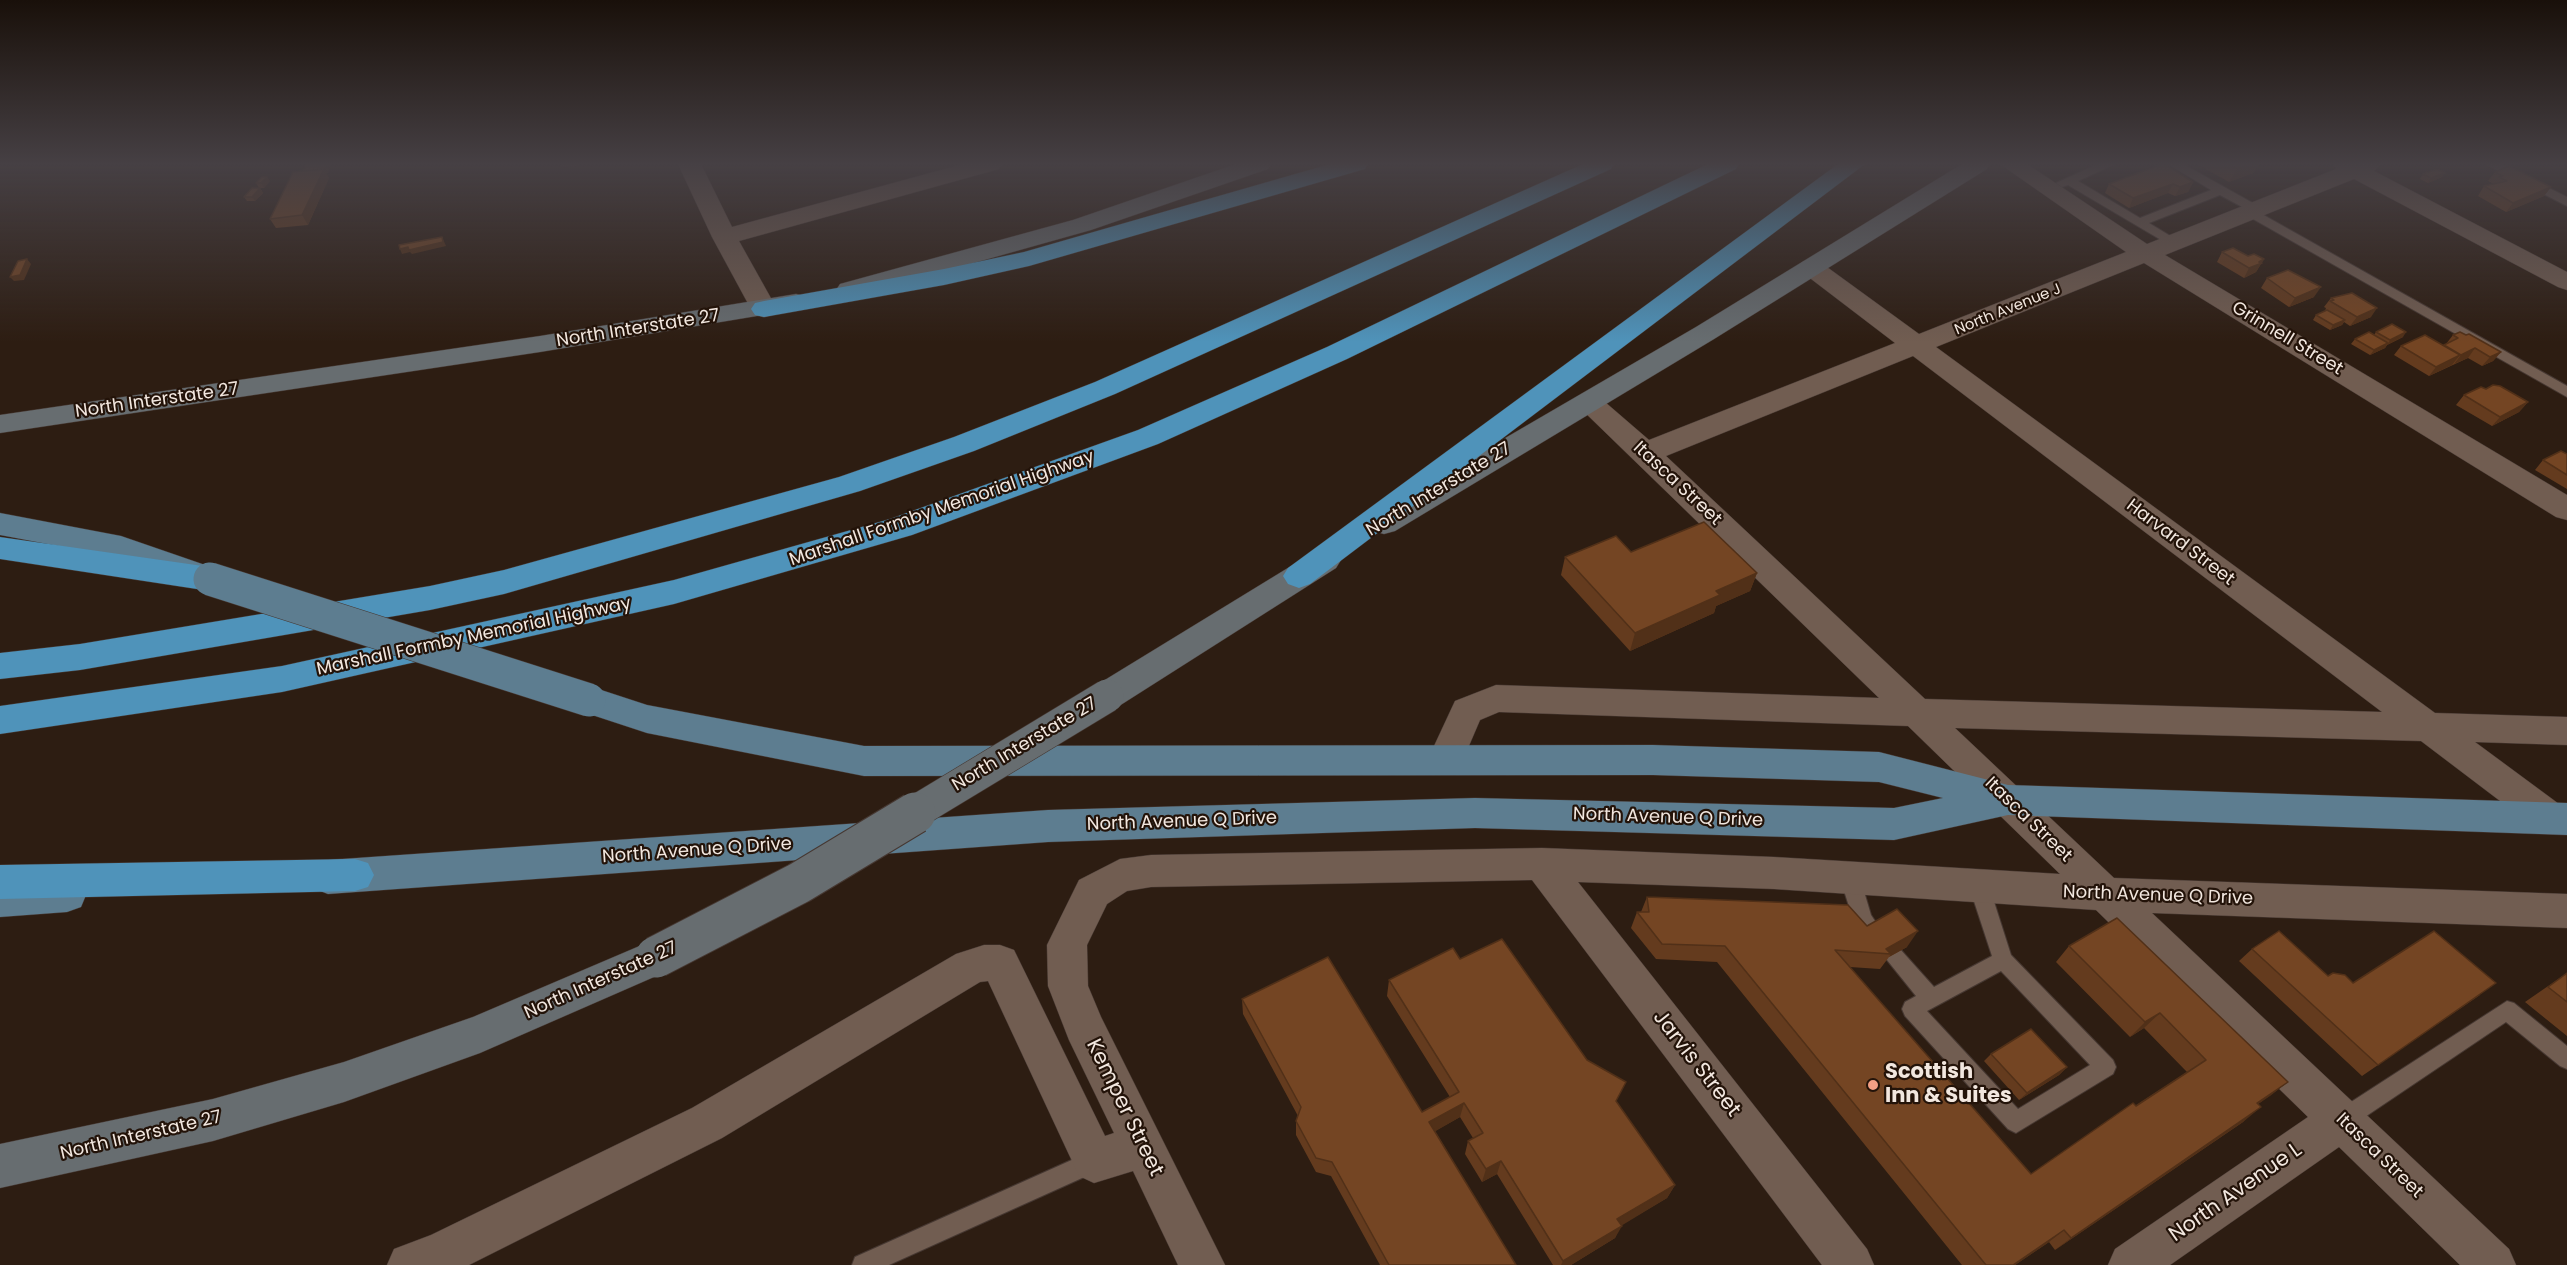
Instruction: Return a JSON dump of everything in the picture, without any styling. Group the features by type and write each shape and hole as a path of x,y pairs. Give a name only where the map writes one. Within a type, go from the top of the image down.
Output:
{"highway":[{"path":"764,309 922,281 1029,258 1151,223"},
{"path":"0,666 80,657 430,598 570,564 849,484 964,444 1105,388 1472,223"},
{"name":"Marshall Formby Memorial Highway","path":"0,720 282,679 675,592 901,527 1148,437 1337,353 1606,223"},
{"path":"1299,576 1774,223"},
{"path":"0,548 210,579"},
{"path":"0,882 355,875"}],"main road":[{"name":"North Interstate 27","path":"0,424 764,309 852,290 1088,223"},
{"name":"North Interstate 27","path":"0,1166 213,1120 344,1082 480,1034 656,957 799,883 1107,696 1440,488 1588,402 1883,223"},
{"name":"North Avenue Q Drive","path":"0,524 121,547 210,579 647,719 864,762 1653,760 1879,767 2008,800 2559,818"},
{"name":"North Avenue Q Drive","path":"0,900 1060,826 1475,813 1894,824 2008,800"}],"street":[{"path":"716,223 764,309"},
{"path":"723,237 774,223"},
{"name":"Grinnell Street","path":"2107,223 2146,254 2567,508"},
{"name":"North Avenue J","path":"1645,453 2223,223"},
{"path":"2460,223 2567,282"},
{"name":"Harvard Street","path":"1811,267 2425,726 2559,818"},
{"name":"Itasca Street","path":"1588,402 1645,453 2493,1265"},
{"path":"1446,759 1467,711 1496,698 1917,713 2567,731"},
{"name":"North Avenue Q Drive","path":"1066,945 1093,892 1120,875 1151,871 1542,864 1850,878 2105,894 2567,911"},
{"name":"Jarvis Street","path":"1542,864 1851,1265"},
{"name":"Kemper Street","path":"1066,945 1068,986 1084,1026 1202,1265"},
{"path":"410,1265 438,1256 707,1123 970,966 984,963 1000,963 1094,1161 1143,1146"},
{"name":"North Avenue L","path":"2152,1260 2341,1120"}],"lane":[{"path":"2139,223 2173,243"},
{"path":"2274,223 2567,392"},
{"path":"1850,878 1863,919 1873,933"},
{"path":"1979,886 2003,960 2106,1067 2016,1122 1912,1009 2003,960"},
{"path":"1893,955 1931,998"},
{"path":"2341,1120 2507,1011 2567,1059"},
{"path":"863,1265 1094,1161"}],"building":[{"path":"442,237 443,242 409,250 408,247 400,249 399,245"},
{"path":"2233,248 2248,256 2254,254 2264,259 2259,262 2262,263 2249,268 2222,252"},
{"path":"27,259 20,275 10,277 18,261"},
{"path":"2288,270 2321,287 2295,298 2267,278"},
{"path":"2352,293 2377,308 2357,317 2330,301 2334,300 2331,298"},
{"path":"2327,310 2345,320 2333,325 2316,315"},
{"path":"2392,324 2406,332 2390,340 2376,332"},
{"path":"2369,332 2388,343 2374,350 2355,339"},
{"path":"2460,332 2469,334 2501,352 2490,357 2475,348 2461,355 2444,345 2458,338 2453,335"},
{"path":"2425,335 2460,355 2436,367 2401,346"},
{"path":"2493,385 2500,386 2528,402 2500,417 2464,395 2481,387 2486,389"},
{"path":"2561,451 2567,454 2567,475 2543,460"},
{"path":"1704,522 1757,573 1716,591 1720,595 1635,633 1565,557 1616,536 1631,552"},
{"name":"Scottish Inn & Suites","path":"1647,897 1848,905 1867,926 1897,909 1918,931 1886,949 1891,954 1835,950 2031,1174 2133,1103 2136,1106 2206,1060 2160,1013 2145,1022 2069,946 2117,918 2288,1082 2257,1103 2261,1107 2071,1238 2064,1230 2013,1265 1986,1265 1725,946 1662,944 1637,912 1649,912"},
{"path":"2279,931 2328,976 2333,973 2345,975 2353,983 2434,931 2496,983 2378,1065 2252,949"},
{"path":"1502,939 1587,1060 1626,1082 1616,1101 1675,1185 1617,1219 1622,1226 1563,1261 1501,1161 1486,1169 1468,1141 1483,1133 1464,1103 1429,1122 1516,1265 1389,1265 1332,1162 1316,1158 1296,1121 1301,1107 1242,999 1328,957 1422,1112 1459,1092 1389,980 1453,948 1460,959"},
{"path":"2567,973 2567,1002 2548,987"},
{"path":"2031,1029 2067,1067 2027,1093 1991,1054"}],"place":[{"name":"Scottish Inn & Suites","path":"1873,1085"}]}
